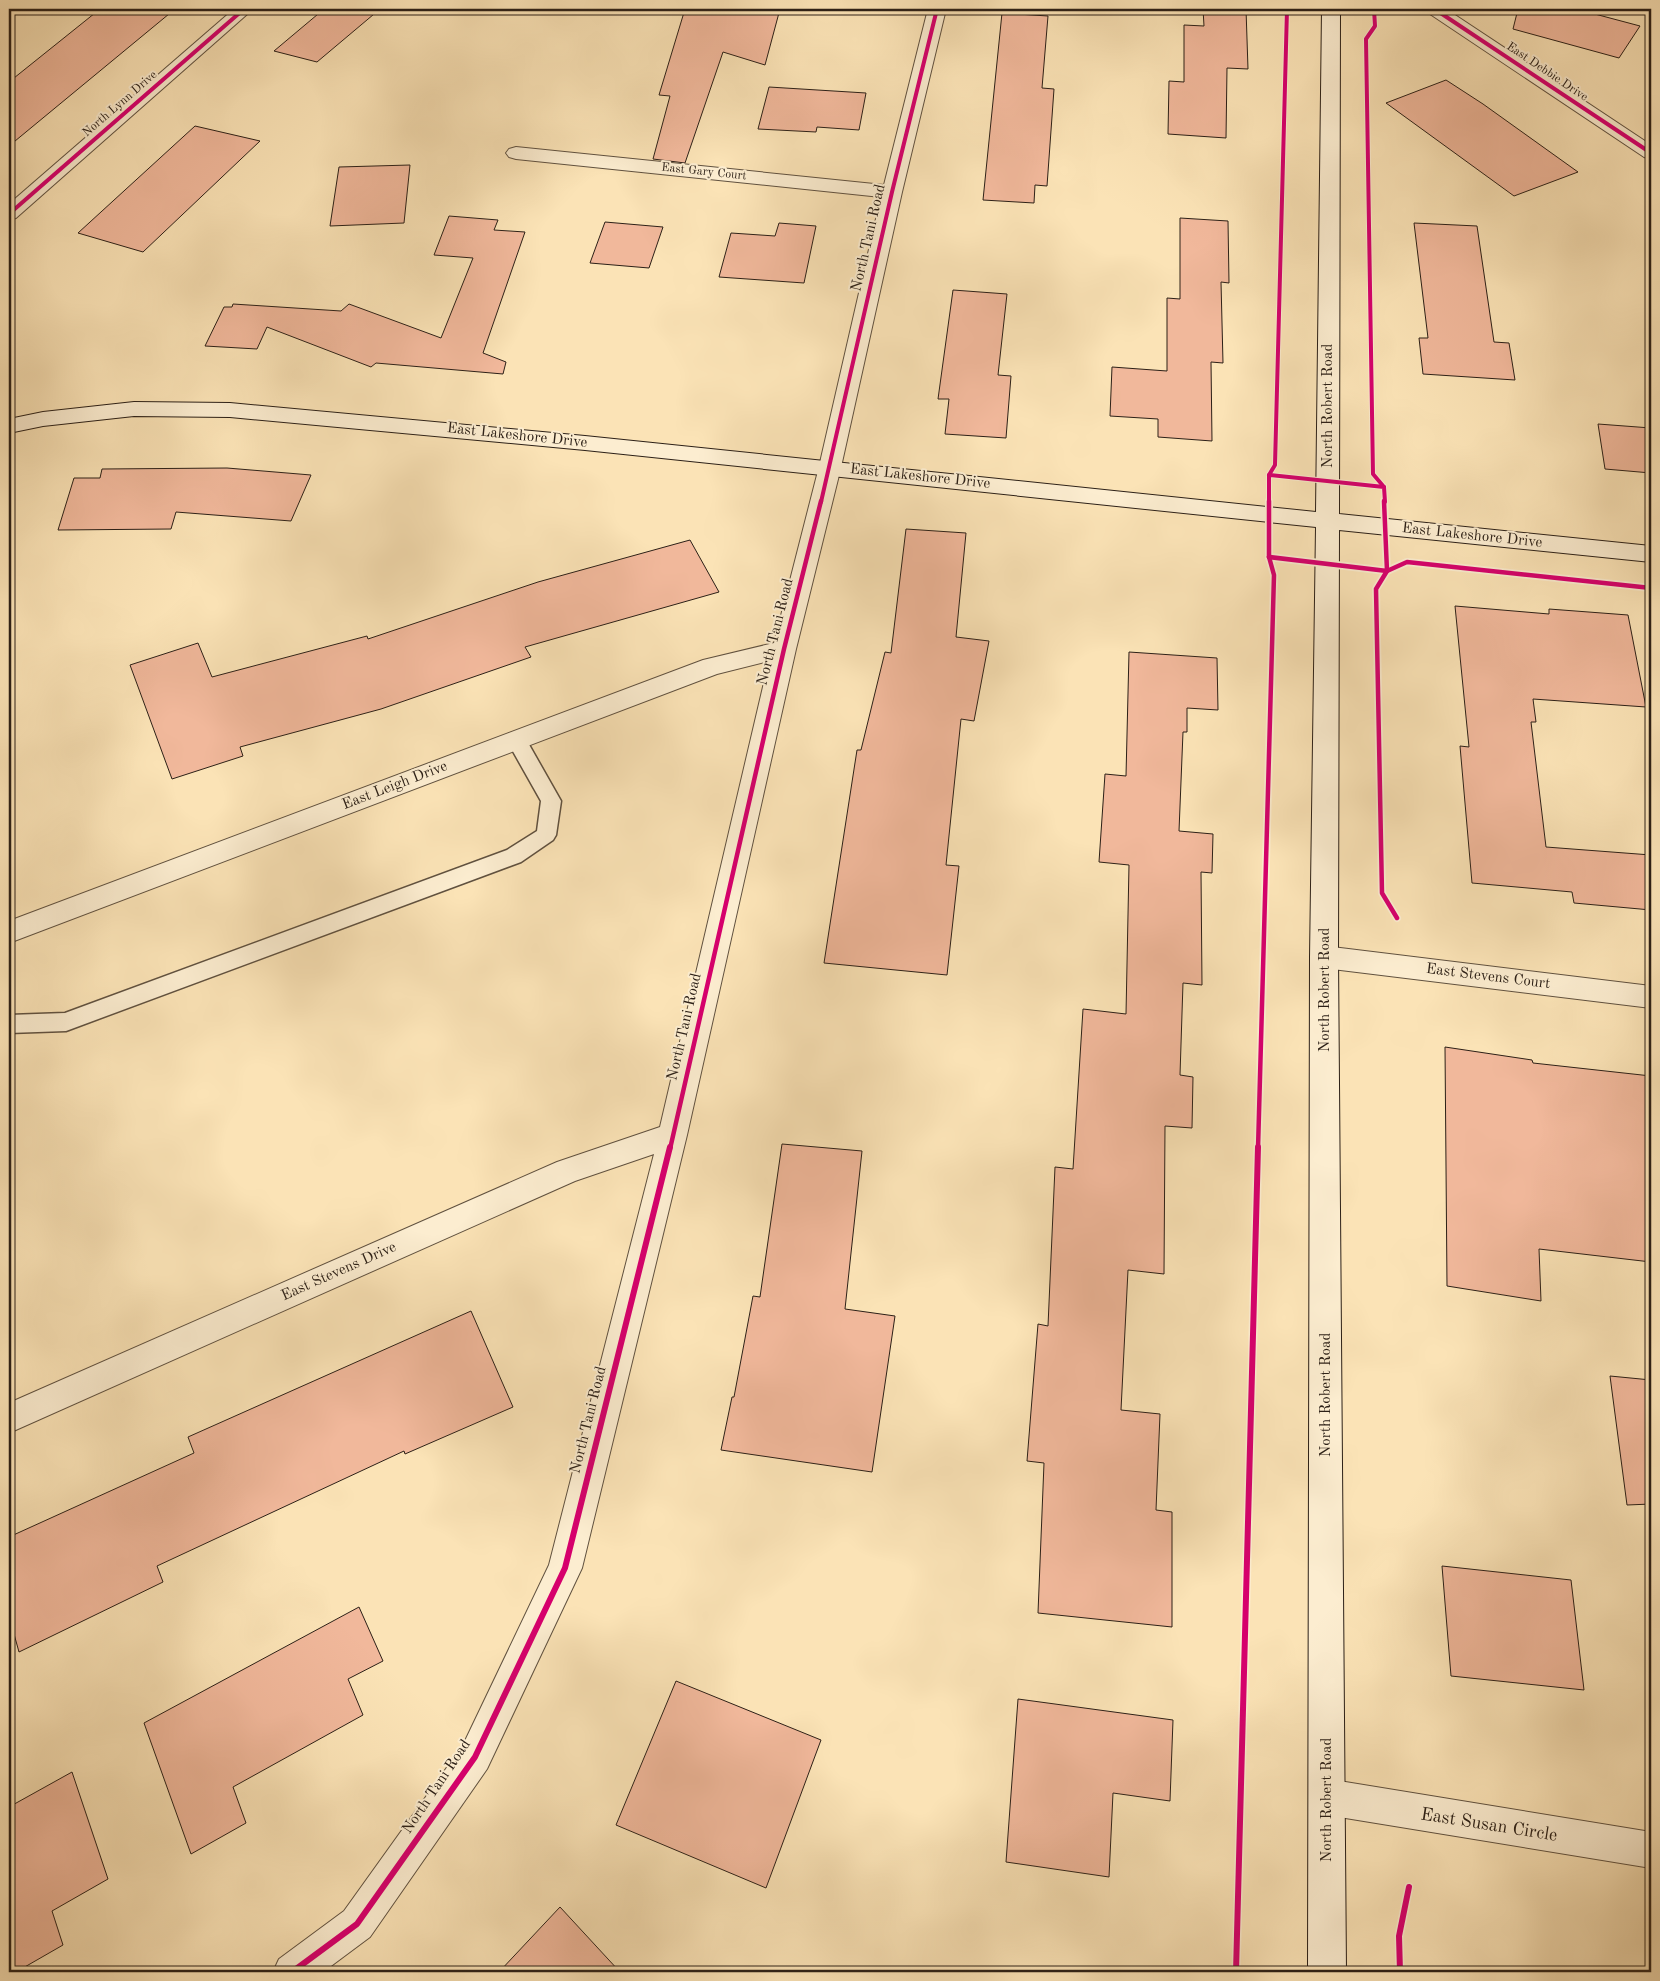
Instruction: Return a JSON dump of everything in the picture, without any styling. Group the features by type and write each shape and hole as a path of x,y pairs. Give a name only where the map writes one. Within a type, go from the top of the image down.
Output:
{"street":[{"name":"North Lynn Drive","path":"9,214 244,9"},
{"name":"North Tani Road","path":"292,1972 357,1924 476,1757 565,1568 673,1135 784,649 830,467 892,192 937,9"},
{"name":"North Robert Road","path":"1327,1972 1324,957 1331,9"},
{"name":"East Debbie Drive","path":"1431,9 1436,10 1651,153"},
{"name":"East Gary Court","path":"516,153 892,192"},
{"name":"East Lakeshore Drive","path":"9,426 43,419 134,409 230,410 830,467 1327,522 1651,554"},
{"name":"East Leigh Drive","path":"9,932 712,666 784,649"},
{"name":"East Stevens Court","path":"1324,957 1651,996"},
{"name":"East Stevens Drive","path":"9,1418 567,1171 673,1135"},
{"name":"East Susan Circle","path":"1327,1797 1651,1850"}],"lane":[{"path":"9,1024 66,1022 514,856 546,835 551,801 516,739"}],"building":[{"path":"100,9 175,9 9,146 9,82"},
{"path":"324,9 380,9 317,62 274,51"},
{"path":"685,9 780,9 765,65 723,52 685,163 653,159 670,96 659,95"},
{"path":"1203,9 1246,9 1248,69 1227,68 1226,138 1168,134 1169,81 1184,82 1184,25 1204,26"},
{"path":"1518,9 1576,9 1640,26 1619,58 1513,29"},
{"path":"1002,13 1048,16 1042,88 1054,89 1047,186 1035,185 1034,203 983,200"},
{"path":"1446,80 1578,172 1514,196 1386,103"},
{"path":"769,87 866,93 859,130 817,127 816,132 758,129"},
{"path":"195,126 260,141 143,252 78,233"},
{"path":"410,165 404,223 330,226 339,167"},
{"path":"449,216 498,220 494,230 525,232 483,353 506,362 503,374 376,363 371,367 267,327 257,349 205,346 224,307 232,307 233,304 341,311 349,304 441,338 473,258 434,255"},
{"path":"1180,218 1228,221 1229,283 1221,282 1223,363 1211,362 1212,441 1158,437 1158,419 1110,416 1112,367 1167,371 1167,298 1180,299"},
{"path":"605,222 663,227 649,268 590,263"},
{"path":"779,223 816,226 804,283 719,277 731,233 775,236"},
{"path":"1414,223 1477,226 1494,342 1509,343 1515,380 1423,374 1419,338 1428,338"},
{"path":"953,290 1007,294 998,375 1011,376 1006,438 945,434 949,399 938,399"},
{"path":"1598,424 1651,428 1651,473 1605,469"},
{"path":"227,468 311,475 291,521 176,512 171,529 58,530 74,478 100,478 102,469"},
{"path":"906,529 966,533 956,637 989,641 974,721 961,719 946,865 959,866 947,975 824,963 857,750 861,750 885,652 891,653"},
{"path":"690,540 719,592 525,647 531,657 381,709 240,747 243,756 172,779 130,665 198,643 212,677 367,636 368,639 538,582"},
{"path":"1455,606 1549,614 1549,609 1628,615 1646,707 1533,699 1536,722 1531,722 1546,847 1651,855 1651,910 1574,903 1572,892 1472,883 1460,746 1469,747"},
{"path":"1129,652 1217,658 1218,710 1187,708 1187,732 1183,732 1179,831 1213,834 1212,873 1201,872 1202,985 1183,983 1180,1075 1193,1077 1192,1128 1165,1126 1164,1274 1128,1270 1121,1410 1160,1414 1156,1510 1172,1512 1172,1627 1038,1613 1044,1463 1027,1461 1038,1324 1048,1326 1055,1167 1073,1169 1083,1009 1126,1014 1129,865 1099,862 1105,774 1126,776"},
{"path":"1445,1047 1532,1060 1533,1063 1651,1076 1651,1262 1539,1249 1541,1301 1447,1286"},
{"path":"782,1144 862,1151 845,1309 895,1316 872,1472 721,1450 732,1397 734,1397 753,1296 760,1297"},
{"path":"471,1311 513,1407 405,1454 404,1451 157,1566 163,1582 19,1652 9,1616 9,1537 194,1453 188,1437"},
{"path":"1610,1376 1651,1380 1651,1504 1627,1505"},
{"path":"1442,1566 1571,1580 1584,1690 1451,1676"},
{"path":"359,1607 383,1661 348,1679 363,1715 233,1787 246,1823 191,1854 144,1723"},
{"path":"676,1681 821,1740 766,1888 616,1825"},
{"path":"1018,1699 1173,1720 1170,1801 1113,1793 1109,1877 1006,1862"},
{"path":"72,1772 108,1879 52,1911 63,1945 16,1972 9,1972 9,1807"},
{"path":"560,1907 620,1972 499,1972"}],"cycle path":[{"path":"9,214 244,9"},
{"path":"292,1972 357,1924 475,1757 565,1568 673,1135 784,649 830,467 892,192 937,9"},
{"path":"1269,475 1275,465 1287,9"},
{"path":"1374,9 1375,26 1366,39 1373,474 1384,487"},
{"path":"1431,9 1436,10 1651,153"},
{"path":"1236,1972 1274,575 1269,557 1269,475 1384,487 1387,571 1269,557"},
{"path":"1397,918 1382,893 1376,589 1387,571 1407,562 1651,588"},
{"path":"1400,1972 1399,1936 1409,1887"}]}
